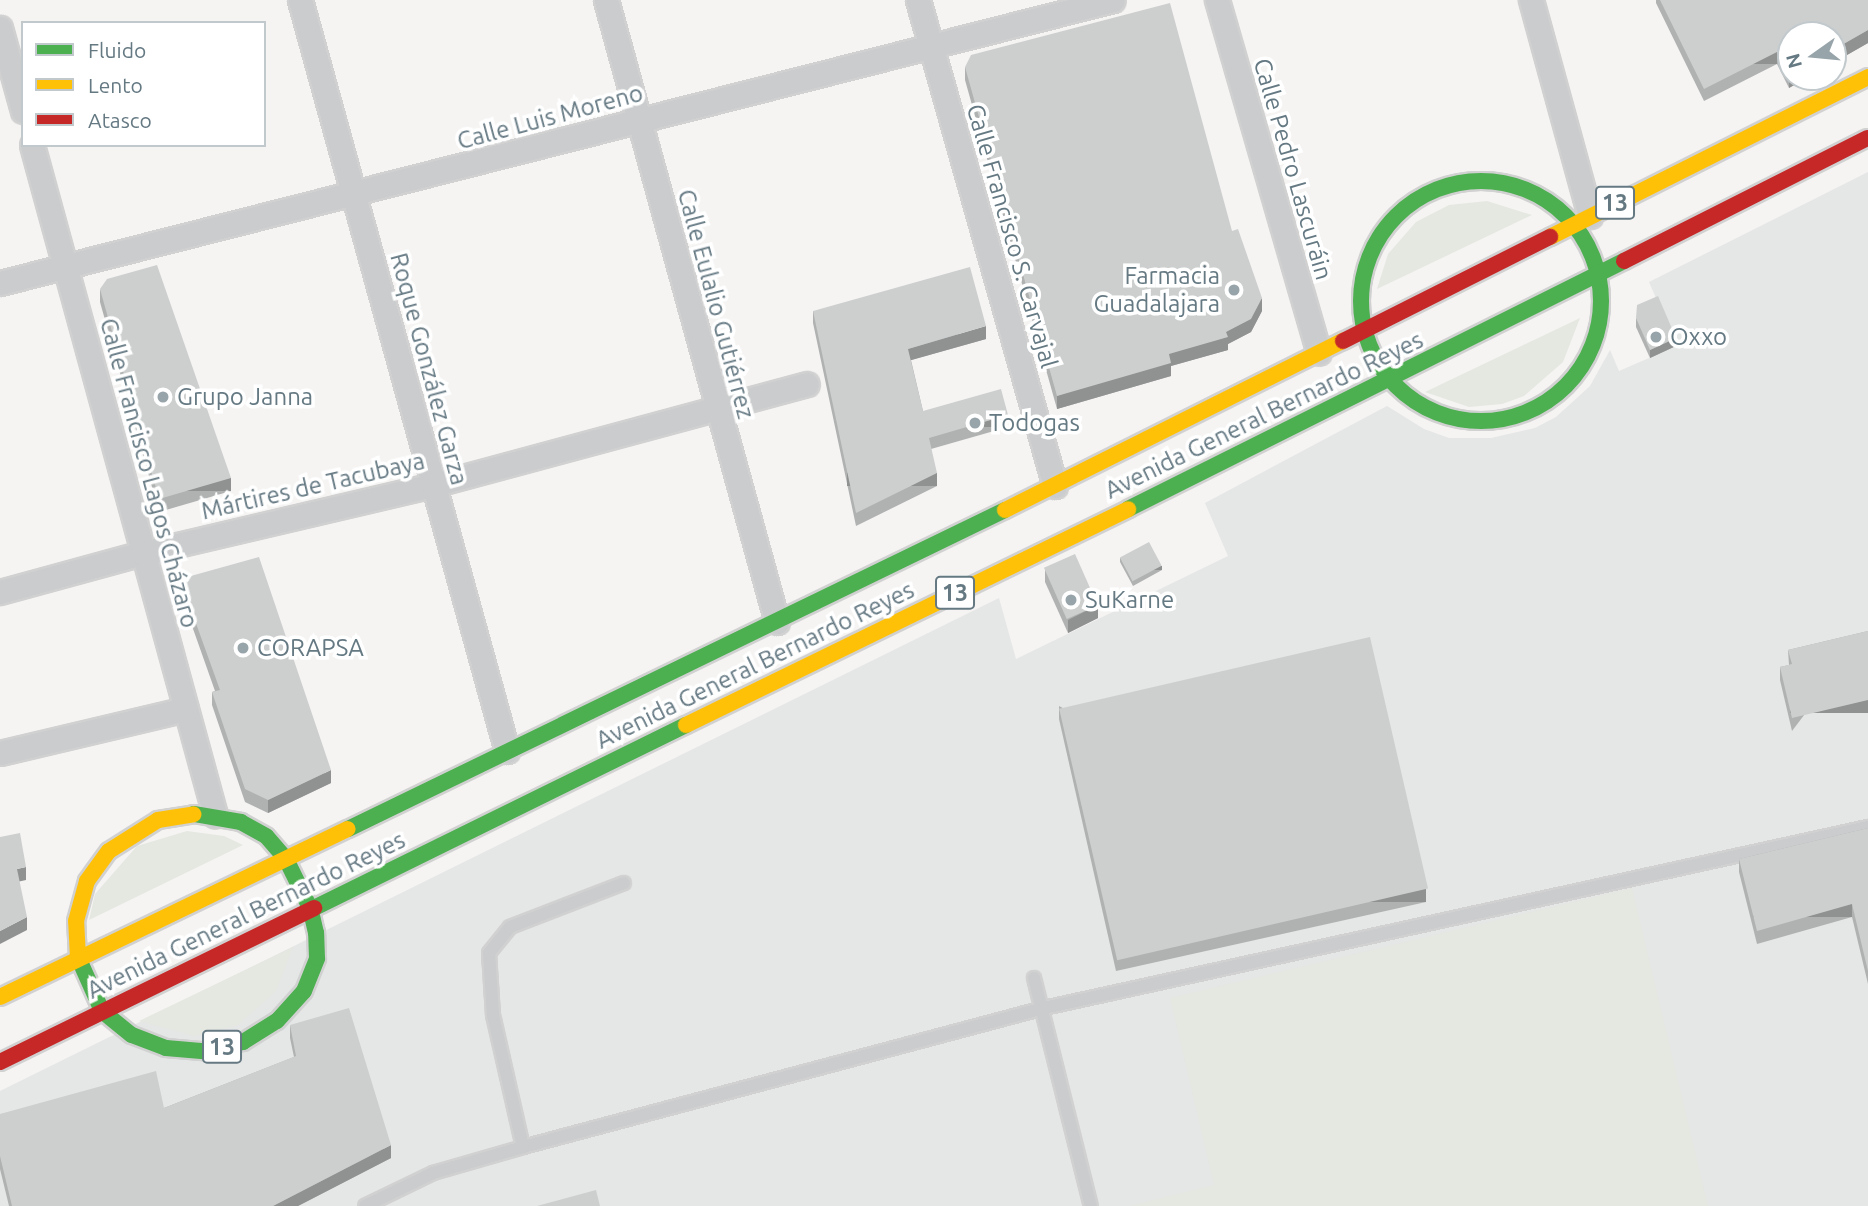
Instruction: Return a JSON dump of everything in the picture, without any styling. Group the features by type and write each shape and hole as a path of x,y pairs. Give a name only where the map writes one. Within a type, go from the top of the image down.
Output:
{"main road":[{"name":"Avenida General Bernardo Reyes","path":"0,997 1055,486 1868,77"},
{"name":"Avenida General Bernardo Reyes","path":"0,1062 1598,276 1868,138"},
{"name":"13","path":"1469,180 1517,186 1583,219 1598,276 1601,308 1591,348 1573,378 1534,409 1496,421 1451,418 1424,407 1388,378 1364,330 1360,296 1374,243 1395,215 1440,187 1469,180"},
{"name":"13","path":"215,815 266,835 286,859 310,908 317,958 304,991 277,1021 243,1042 204,1051 166,1048 132,1035 102,1011 78,960 76,920 87,881 109,851 158,820 215,815"}],"street":[{"name":"Roque González Garza","path":"300,0 507,751"},
{"name":"Calle Eulalio Gutiérrez","path":"606,0 776,622"},
{"name":"Calle Francisco S. Carvajal","path":"918,0 1055,486"},
{"name":"Calle Luis Moreno","path":"0,283 1113,0"},
{"name":"Calle Pedro Lascuráin","path":"1217,0 1319,353"},
{"path":"1531,0 1583,219"},
{"path":"0,28 21,104"},
{"name":"Calle Francisco Lagos Cházaro","path":"33,147 215,815"},
{"name":"Mártires de Tacubaya","path":"1,588 433,485 807,384"},
{"path":"0,752 186,709"}],"lane":[{"path":"365,1206 433,1173 1044,1009 1868,827"},
{"path":"523,1147 491,1005 489,953 510,928 624,883"},
{"path":"1034,978 1044,1009 1091,1206"}],"shaded area":[{"path":"1868,172 1868,1206 0,1206 0,1091 999,598 1016,659 1228,556 1205,503 1387,406 1424,429 1449,438 1491,438 1535,428 1556,417 1590,386 1610,350 1619,371 1677,346 1649,282"},
{"path":"1487,201 1532,215 1377,289 1388,254 1416,222 1449,205"},
{"path":"1580,318 1563,362 1524,396 1502,404 1469,407 1425,392"},
{"path":"187,831 224,836 243,845 89,920 95,894 137,846"},
{"path":"1632,888 1708,1206 1129,1206 1214,1185 1170,998"},
{"path":"293,947 276,991 238,1025 194,1036 139,1021"}],"building":[{"path":"1660,0 1868,0 1868,30 1847,42 1847,21 1777,21 1777,52 1704,89"},
{"path":"1170,3 1232,231 1238,229 1262,298 1251,319 1226,332 1228,337 1169,354 1171,363 1057,396 965,67 971,55"},
{"name":"Grupo Janna","path":"157,265 231,478 159,499 100,289 107,279"},
{"path":"970,267 986,326 908,349 923,411 1001,389 1008,415 929,438 937,473 856,513 813,311"},
{"name":"Oxxo","path":"1658,296 1676,338 1650,350 1636,318 1637,305"},
{"path":"1149,542 1162,566 1133,581 1120,557"},
{"name":"SuKarne","path":"1075,554 1098,605 1067,619 1044,568"},
{"name":"CORAPSA","path":"259,557 331,770 268,800 245,789 212,692 220,690 180,579"},
{"path":"1868,631 1868,700 1792,718 1780,667 1792,664 1788,650"},
{"path":"1370,637 1428,888 1117,960 1059,709"},
{"path":"1868,828 1868,971 1852,904 1757,931 1739,859"},
{"path":"20,833 26,867 17,869 27,917 0,931 0,837"},
{"path":"349,1008 391,1145 273,1206 12,1206 0,1156 0,1114 156,1071 164,1108 296,1056 290,1025"},
{"path":"596,1190 600,1206 537,1206"}],"traffic: fast":[{"path":"1469,181 1493,181 1538,195 1566,216 1581,234 1592,255 1599,278 1601,301 1599,324 1592,347 1581,368 1566,386 1538,407 1516,416 1493,421 1469,421 1424,407 1405,394 1388,377 1375,358 1366,336 1361,313 1361,289 1375,244 1388,225 1405,208 1424,195 1446,186 1469,181"},
{"path":"1128,509 1624,261"},
{"path":"348,829 1005,510"},
{"path":"314,908 686,725"},
{"path":"78,957 102,1011 132,1035 166,1048 204,1051 243,1042 277,1021 304,991 317,958 316,933 310,908 286,859 266,836 241,822 194,814"}],"traffic: slow":[{"path":"1550,237 1868,77"},
{"path":"1005,510 1343,341"},
{"path":"686,725 1128,509"},
{"path":"78,957 76,921 87,881 109,851 158,820 194,814"},
{"path":"0,997 348,829"}],"traffic: jam":[{"path":"1624,261 1868,138"},
{"path":"1343,341 1550,237"},
{"path":"0,1062 314,908"}],"place":[{"name":"Farmacia Guadalajara","path":"1234,290"},
{"name":"Oxxo","path":"1656,337"},
{"name":"Grupo Janna","path":"163,397"},
{"name":"Todogas","path":"975,423"},
{"name":"SuKarne","path":"1071,600"},
{"name":"CORAPSA","path":"243,648"}]}
